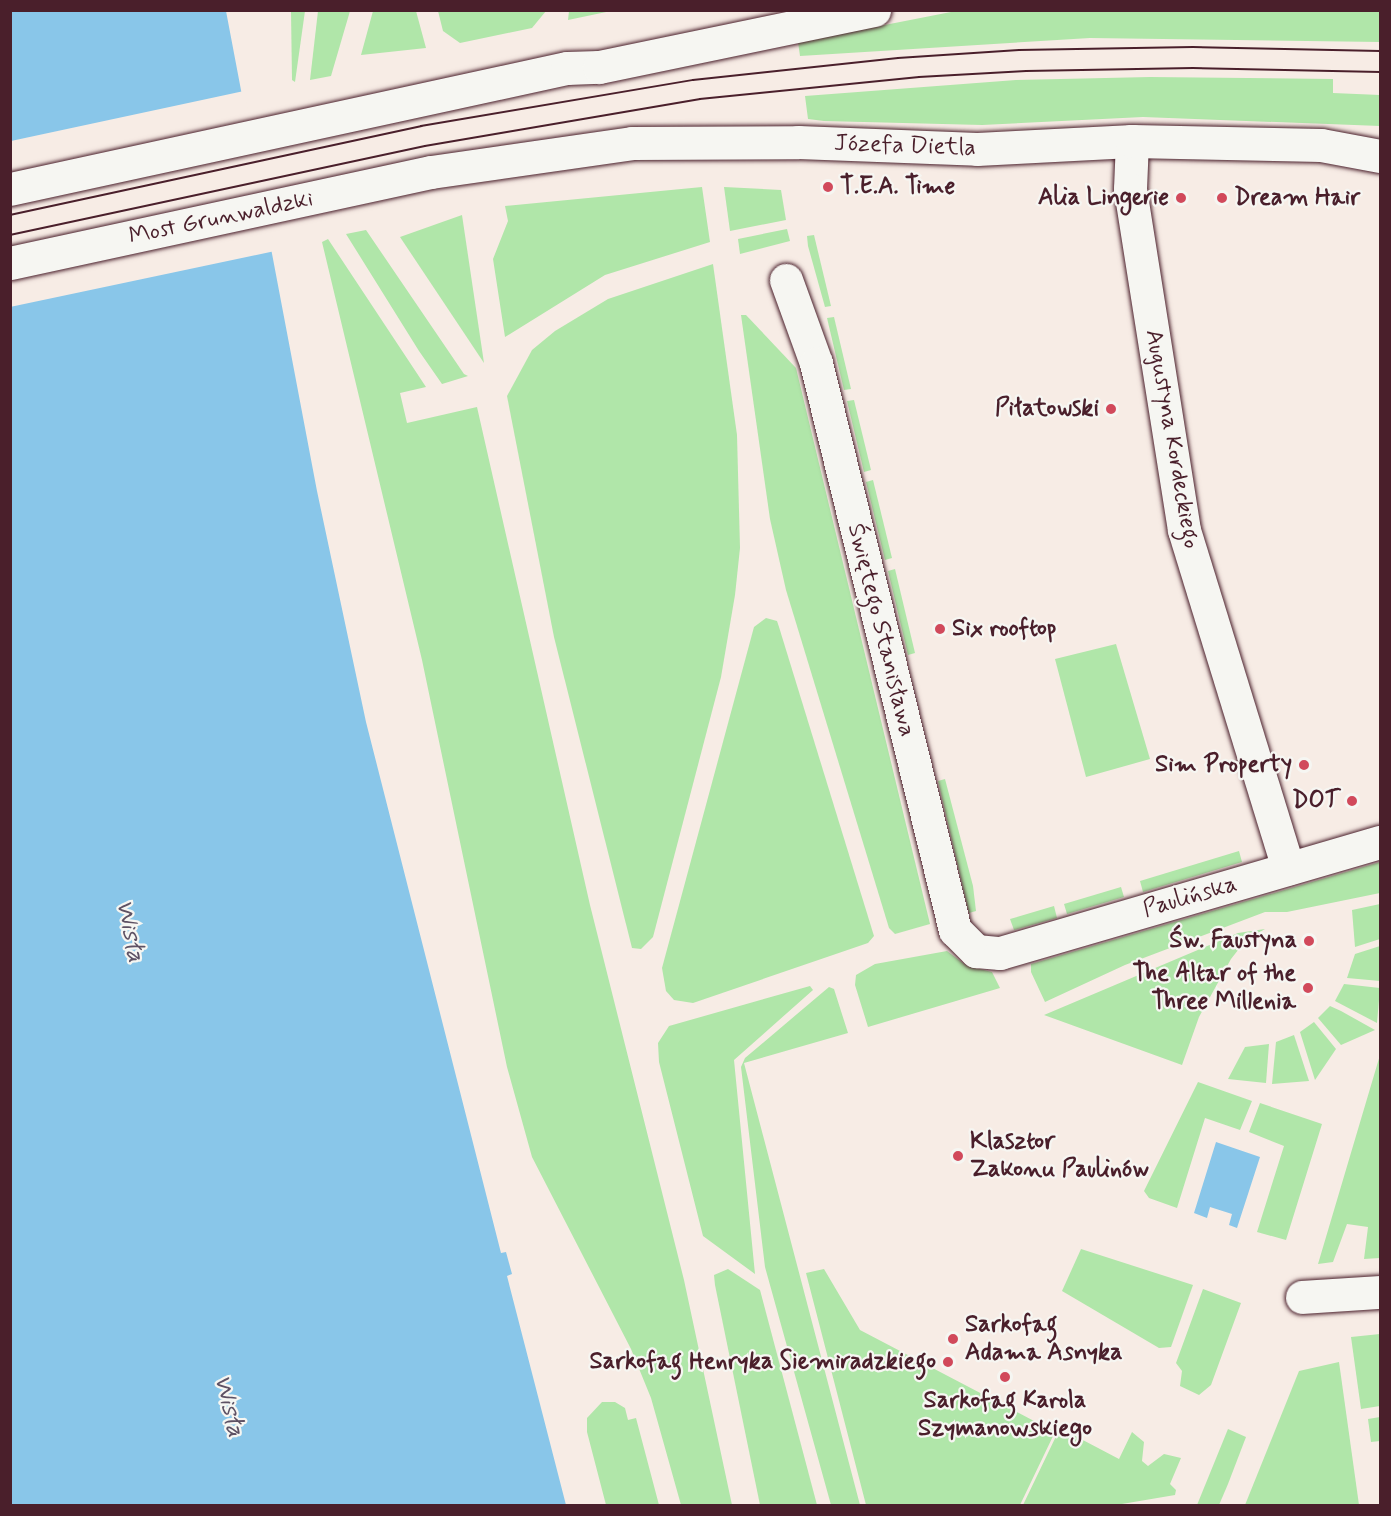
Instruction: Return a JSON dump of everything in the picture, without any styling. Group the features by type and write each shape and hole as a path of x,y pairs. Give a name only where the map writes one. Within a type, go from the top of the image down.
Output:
{"street":[{"path":"10,189 416,101 874,10"},
{"name":"Józefa Dietla","path":"431,172 632,143 798,142 977,149 1132,141 1321,145 1380,156"},
{"name":"Augustyna Kordeckiego","path":"1132,141 1130,189 1184,530 1288,868"},
{"name":"Most Grunwaldzki","path":"10,263 431,172"},
{"name":"Świętego Stanisława","path":"786,280 816,363 955,930 976,951 1000,953"},
{"name":"Paulińska","path":"1000,953 1380,842"},
{"path":"1302,1297 1380,1292"}],"green space":[{"path":"438,10 546,11 532,28 460,43 443,31"},
{"path":"569,10 611,11 568,20"},
{"path":"291,11 305,11 295,82 292,80"},
{"path":"318,11 350,11 331,76 310,80"},
{"path":"373,11 416,11 426,48 361,55"},
{"path":"956,11 1380,11 1380,42 1090,38 800,56 798,42"},
{"path":"1150,77 1333,79 1333,93 1380,95 1380,126 1143,117 982,125 824,121 808,119 805,96 1016,80"},
{"path":"702,187 710,242 605,275 505,337 493,259 508,221 505,206"},
{"path":"724,187 781,190 786,220 730,231"},
{"path":"462,215 484,363 400,237"},
{"path":"787,229 790,241 740,254 738,239"},
{"path":"366,230 464,374 468,376 442,384 346,234"},
{"path":"814,235 831,306 825,307 808,246 807,236"},
{"path":"328,239 426,387 400,393 407,423 477,407 590,905 684,1280 732,1505 681,1505 651,1398 631,1349 532,1157 507,1067 422,660 322,242"},
{"path":"713,264 737,435 740,548 735,595 721,677 653,937 641,949 632,948 554,637 507,396 532,350 555,331 608,299"},
{"path":"741,315 746,315 796,368 930,924 895,934 889,928 786,590 770,519"},
{"path":"834,317 851,389 844,390 827,318"},
{"path":"854,400 871,470 864,472 847,401"},
{"path":"873,480 892,558 885,560 866,482"},
{"path":"895,569 915,653 908,655 888,571"},
{"path":"766,618 777,621 874,936 868,943 693,1003 674,1000 666,991 662,968 754,627"},
{"path":"1116,644 1150,759 1086,777 1055,659"},
{"path":"945,779 973,886 976,911 969,913 938,781"},
{"path":"1239,851 1242,862 1143,892 1140,881"},
{"path":"1380,862 1380,893 1287,912 1265,912 1125,965 1045,1002 1031,972 1031,964"},
{"path":"1121,887 1124,897 1067,914 1064,904"},
{"path":"1380,904 1380,939 1355,947 1352,910"},
{"path":"1054,906 1057,918 1014,930 1010,919"},
{"path":"1265,929 1246,940 1231,959 1199,1017 1182,1065 1044,1015 1238,933"},
{"path":"1380,946 1380,981 1347,978 1355,954"},
{"path":"947,951 967,966 992,972 1000,988 868,1027 855,985 856,975 875,964"},
{"path":"1344,984 1380,988 1377,1023 1335,1001"},
{"path":"810,986 813,990 734,1060 755,1274 703,1236 659,1062 658,1043 669,1026"},
{"path":"829,987 834,989 848,1033 744,1063 860,1505 831,1505 765,1267 741,1067 745,1058"},
{"path":"1330,1006 1375,1030 1341,1045 1318,1018"},
{"path":"1314,1022 1336,1049 1315,1080 1300,1032"},
{"path":"1294,1035 1309,1081 1272,1084 1276,1042"},
{"path":"1269,1044 1266,1083 1228,1079 1245,1047"},
{"path":"1380,1055 1380,1258 1364,1259 1368,1227 1347,1224 1333,1262 1318,1264"},
{"path":"1198,1082 1252,1101 1240,1130 1205,1118 1177,1208 1149,1198 1144,1191"},
{"path":"1260,1103 1322,1124 1286,1240 1257,1232 1284,1146 1249,1132"},
{"path":"1081,1249 1193,1285 1171,1347 1159,1348 1062,1291"},
{"path":"728,1269 760,1290 817,1505 760,1505 715,1285 714,1275"},
{"path":"824,1269 860,1330 1055,1432 1020,1505 866,1505 806,1273"},
{"path":"1203,1289 1241,1303 1211,1385 1199,1395 1180,1386 1182,1371 1176,1363"},
{"path":"1380,1334 1380,1406 1361,1409 1351,1337"},
{"path":"1339,1362 1359,1505 1245,1505 1299,1371"},
{"path":"602,1402 615,1402 625,1408 628,1420 636,1418 659,1505 606,1505 587,1432 587,1418"},
{"path":"1380,1417 1380,1441 1371,1442 1368,1419"},
{"path":"1060,1428 1119,1459 1132,1432 1144,1442 1142,1461 1148,1466 1164,1454 1181,1458 1170,1484 1176,1490 1175,1495 1116,1505 1023,1505"},
{"path":"1228,1429 1246,1437 1228,1484 1219,1505 1197,1505"}],"water":[{"name":"Wisła","path":"10,11 226,11 317,491 366,722 501,1253 506,1252 512,1274 507,1276 566,1505 11,1505"},
{"path":"1216,1142 1260,1157 1237,1228 1229,1225 1232,1214 1210,1207 1207,1218 1194,1213"}],"pier":[{"path":"244,91 275,251 10,307 11,141"}],"tram line":[{"path":"10,215 421,126 693,80 898,58 1019,50 1193,47 1380,51"},
{"path":"10,235 425,146 700,99 919,77 1026,71 1193,68 1380,72"}],"place":[{"name":"T.E.A. Time","path":"828,187"},
{"name":"Alia Lingerie","path":"1181,198"},
{"name":"Dream Hair","path":"1222,198"},
{"name":"Piłatowski","path":"1111,409"},
{"name":"Six rooftop","path":"940,629"},
{"name":"Sim Property","path":"1304,765"},
{"name":"DOT","path":"1352,801"},
{"name":"Św. Faustyna","path":"1309,941"},
{"name":"The Altar of the Three Millenia","path":"1308,988"},
{"name":"Klasztor Zakonu Paulinów","path":"958,1156"},
{"name":"Sarkofag Adama Asnyka","path":"953,1339"},
{"name":"Sarkofag Henryka Siemiradzkiego","path":"948,1362"},
{"name":"Sarkofag Karola Szymanowskiego","path":"1005,1377"}]}
